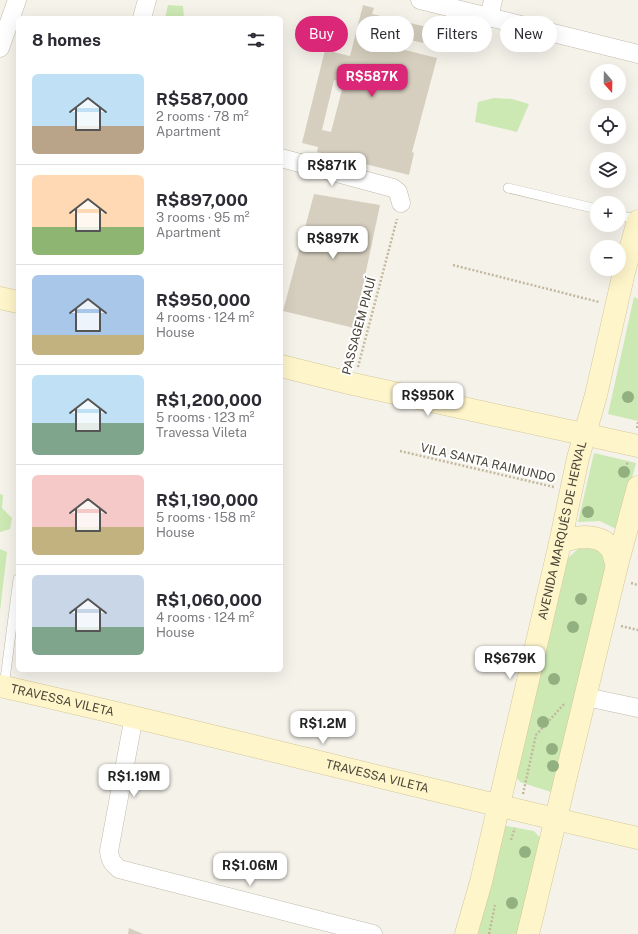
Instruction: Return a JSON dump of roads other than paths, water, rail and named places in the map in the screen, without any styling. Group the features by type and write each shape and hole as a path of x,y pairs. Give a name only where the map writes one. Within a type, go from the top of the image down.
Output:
{"main road":[{"name":"AVENIDA MARQUÊS DE HERVAL","path":"466,934 481,882 585,434 617,307 631,277 638,220"},
{"path":"0,298 16,302"},
{"path":"283,366 353,384 635,445"},
{"path":"528,934 557,820 577,698 617,565 630,485"},
{"path":"560,543 582,537 597,539 604,542 612,550 617,565"},
{"name":"TRAVESSA VILETA","path":"2,686 134,716 519,811 638,838"}],"street":[{"path":"0,48 17,0"},
{"path":"143,16 147,0"},
{"path":"420,0 480,16"},
{"path":"489,16 493,0"},
{"path":"492,19 638,54"},
{"path":"283,159 393,188 398,192 401,203"},
{"path":"577,698 638,708"},
{"path":"134,716 110,851 110,860 119,869 373,934"}],"lane":[{"path":"508,188 590,206"},
{"path":"626,217 638,220"},
{"path":"2,686 16,593"}]}
